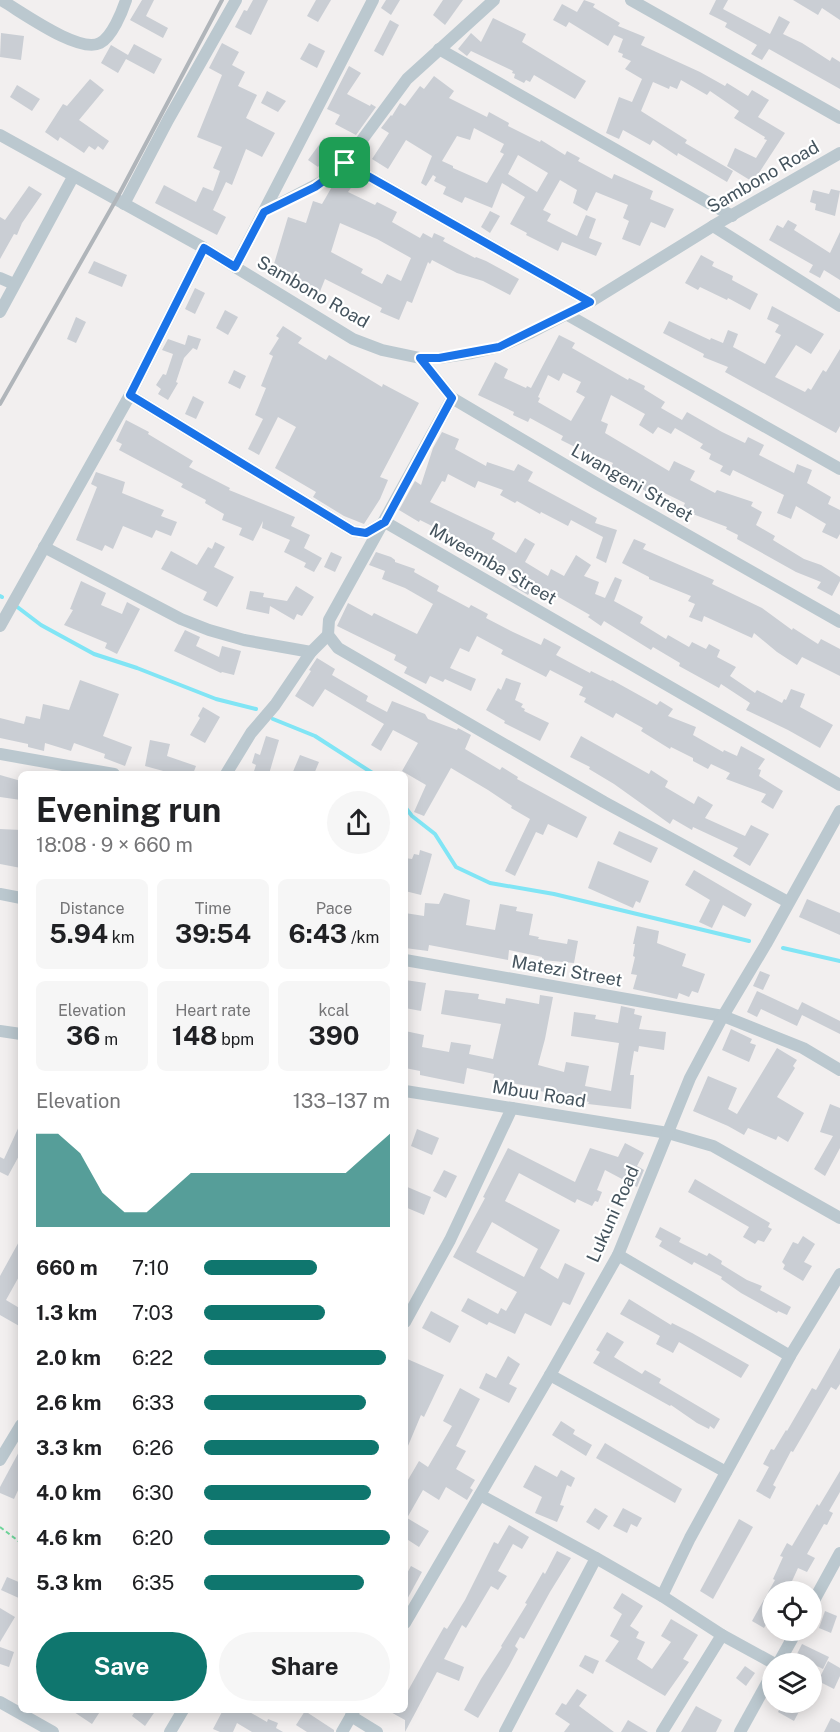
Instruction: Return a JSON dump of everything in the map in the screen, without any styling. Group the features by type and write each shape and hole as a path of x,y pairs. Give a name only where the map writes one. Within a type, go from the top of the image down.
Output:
{"street":[{"path":"1,0 68,40 89,46 105,40 116,23 126,0"},
{"path":"124,204 168,120 236,0"},
{"path":"235,267 374,0"},
{"path":"264,212 315,187 345,163 397,92 439,49 494,0"},
{"path":"631,0 840,117"},
{"path":"439,49 732,216"},
{"name":"Sambono Road","path":"0,135 204,248 353,339 382,350 420,358 439,358 499,347 590,302 713,226 840,153"},
{"path":"345,163 590,302"},
{"path":"0,312 73,177"},
{"path":"713,226 840,306"},
{"path":"0,626 130,395 204,248"},
{"path":"0,278 14,284"},
{"path":"566,314 840,469"},
{"name":"Lwangeni Street","path":"420,358 452,398 840,622"},
{"path":"130,395 353,531 366,533 385,522"},
{"path":"228,771 251,733 275,705 311,652 328,635 329,620 452,398"},
{"name":"Mweemba Street","path":"385,522 840,785"},
{"path":"44,547 200,627 244,639 311,652"},
{"path":"328,635 338,648 604,802 788,902"},
{"path":"0,754 97,771"},
{"name":"Lukuni Road","path":"408,1618 618,1255 690,1077 840,811"},
{"path":"0,894 18,897"},
{"name":"Matezi Street","path":"408,961 723,1016 803,1048 840,1070"},
{"path":"0,1031 18,1034"},
{"name":"Mbuu Road","path":"408,1091 668,1133 712,1146 840,1218"},
{"path":"408,1317 450,1240 512,1108"},
{"path":"618,1255 790,1356"},
{"path":"662,1596 690,1538 790,1356 840,1275"},
{"path":"550,1375 726,1472"},
{"path":"0,1460 18,1430"},
{"path":"480,1495 596,1558 662,1596 722,1635 762,1656"},
{"path":"822,1586 840,1553"},
{"path":"505,1732 596,1558"},
{"path":"662,1732 722,1635"},
{"path":"740,1732 762,1692"},
{"path":"0,1702 18,1709"},
{"path":"25,1713 53,1732"},
{"path":"170,1732 181,1713"},
{"path":"342,1732 353,1713 377,1732"}],"path":[{"path":"0,1527 18,1541"}],"building":[{"path":"142,0 154,0 146,16 168,28 163,38 130,20"},
{"path":"253,0 268,0 251,35 235,27 244,10 247,11"},
{"path":"316,0 331,0 318,22 307,16"},
{"path":"386,0 400,0 391,15 381,8"},
{"path":"443,0 463,0 445,25 433,15"},
{"path":"584,0 595,4 593,7 620,23 618,26 645,37 641,45 725,86 727,83 748,96 752,90 769,100 758,117 785,133 753,182 727,166 735,148 756,158 767,140 764,139 765,137 734,118 739,111 710,91 707,95 681,80 677,89 670,86 669,89 653,82 641,111 687,140 685,143 733,171 727,182 678,153 677,156 653,140 650,145 623,130 619,139 606,133 619,97 632,102 642,79 625,69 631,61 622,57 623,54 618,52 623,39 614,35 608,46 569,22 566,27 553,20 562,4 577,12"},
{"path":"716,0 728,0 723,9 770,34 779,16 790,22 783,34 830,61 832,57 840,62 840,89 769,49 762,60 751,54 757,45 725,27 727,23 709,14"},
{"path":"793,0 840,0 840,20 822,8 818,15"},
{"path":"493,18 526,34 522,42 586,81 575,99 534,75 530,82 526,80 524,83 514,78 513,71 471,51 467,56 458,49 471,33 481,42"},
{"path":"390,20 399,25 383,56 374,51"},
{"path":"1,33 24,36 21,60 0,57"},
{"path":"222,43 239,52 232,65 245,72 238,86 257,95 246,118 275,133 262,157 246,149 232,185 226,182 213,210 226,217 217,235 155,203 164,185 196,202 203,187 213,191 220,171 213,168 222,147 197,137 222,75 209,68"},
{"path":"309,43 325,51 317,68 300,59"},
{"path":"134,44 162,59 154,74 126,59 118,73 101,63 111,45 128,55"},
{"path":"349,66 361,73 347,94 376,107 356,135 335,124 340,115 327,109"},
{"path":"434,76 454,91 449,98 487,117 489,112 509,123 508,126 540,142 541,140 565,155 567,151 580,158 578,161 612,179 614,174 653,191 650,199 674,209 665,228 651,222 640,246 622,239 629,221 623,218 628,205 596,192 587,211 573,203 577,190 560,180 543,210 551,214 547,221 577,236 586,215 596,219 589,238 602,243 596,256 562,242 558,251 510,224 525,197 502,183 492,208 465,197 462,203 443,194 446,187 434,181 436,177 433,175 426,186 421,183 432,156 406,140 388,169 372,159 389,133 381,128 400,103 405,106 420,86 424,89","holes":["474,128 504,144 500,152 504,154 487,183 442,161 457,136 470,140","518,155 548,173 537,192 508,174"]},
{"path":"90,79 104,90 79,120 109,141 103,150 98,146 95,150 89,146 84,153 60,137 58,141 45,132 63,104 67,106"},
{"path":"17,85 40,99 32,111 10,97"},
{"path":"267,91 286,101 278,112 261,103"},
{"path":"324,138 332,144 332,148 318,167 308,160"},
{"path":"342,178 353,185 348,192 375,205 377,202 397,212 392,222 420,238 423,233 432,238 434,233 445,238 443,241 519,279 510,295 432,260 430,264 428,262 412,303 407,301 399,320 380,312 382,308 325,279 319,294 302,287 304,284 271,274 288,217 306,223 313,201 322,204 333,185","holes":["340,223 377,239 411,258 401,281 387,274 382,284 361,273 363,269 331,252"]},
{"path":"29,186 42,194 22,223 17,235 14,234 0,259 0,217 5,220"},
{"path":"831,189 840,191 835,216 815,210 816,204 810,202 813,190 829,194"},
{"path":"490,211 500,216 490,233 481,227"},
{"path":"788,220 797,225 794,230 830,253 840,232 840,280 824,270 820,278 809,272 813,265 769,240 777,225 783,228"},
{"path":"701,255 714,262 712,266 733,276 732,280 758,294 750,310 728,298 727,300 700,287 698,290 685,283"},
{"path":"94,261 127,275 122,287 88,273"},
{"path":"195,288 205,293 195,314 185,309"},
{"path":"772,306 824,334 811,354 796,345 775,377 805,392 808,388 811,390 823,370 826,372 840,349 840,426 836,433 725,372 728,367 703,357 704,354 663,333 669,321 710,340 711,338 723,343 728,330 738,334 733,347 765,364 781,335 775,332 779,325 767,319"},
{"path":"225,310 238,317 228,335 216,328"},
{"path":"76,317 86,322 76,343 67,339"},
{"path":"283,326 302,338 298,343 326,360 329,355 382,387 383,384 419,403 380,477 388,480 380,499 364,524 344,516 313,497 316,492 275,468 296,427 278,417 259,455 248,449 263,419 255,415 266,388 261,386 273,356 269,354"},
{"path":"188,335 201,339 197,350 193,348 184,358 176,382 178,383 168,400 158,394 161,389 156,385 163,374 166,375 173,354 162,350 168,339 185,345"},
{"path":"559,335 575,343 572,348 628,380 629,378 645,386 644,389 665,402 661,408 682,420 687,412 745,443 748,437 764,445 759,455 794,473 797,464 812,470 807,483 831,497 828,504 840,510 840,534 837,539 822,532 826,524 796,506 791,519 777,513 784,495 733,470 730,476 720,471 723,466 709,459 711,454 700,448 703,444 675,428 671,434 658,427 653,434 639,425 645,414 611,395 601,421 608,424 605,433 669,471 674,461 695,471 690,480 715,493 717,490 753,502 751,506 762,512 756,525 775,536 773,540 840,577 832,596 817,588 821,582 796,572 737,539 738,535 726,529 727,527 682,510 685,503 650,486 647,492 611,467 613,463 561,440 563,436 530,418 528,422 513,415 514,412 478,395 495,362 508,369 504,378 531,388","holes":["563,373 581,382 576,392 585,397 571,421 538,402 548,375 559,381"]},
{"path":"234,370 246,376 240,389 228,383"},
{"path":"193,396 204,402 196,419 185,414"},
{"path":"126,420 193,461 189,467 230,488 229,490 295,517 291,526 310,535 304,548 322,558 314,572 304,567 306,563 284,552 290,540 262,528 263,521 253,541 239,535 242,528 222,520 224,514 205,503 206,500 181,487 183,484 119,450 122,444 116,441"},
{"path":"442,432 459,439 455,449 486,466 487,462 514,471 518,464 533,472 528,481 597,518 595,523 617,530 606,563 596,558 603,537 571,520 568,526 517,501 515,503 500,495 503,490 478,481 475,488 448,474 445,482 442,481 430,502 495,533 492,539 516,553 525,538 535,544 525,562 548,576 551,569 564,576 576,555 591,565 584,576 599,582 595,594 605,598 615,577 622,580 614,601 643,617 640,623 666,639 668,635 689,647 692,642 706,649 709,644 720,650 717,657 736,667 730,676 755,693 757,690 782,703 791,689 805,694 800,707 833,725 820,748 746,710 750,703 721,684 719,688 679,666 680,663 653,647 651,650 604,621 601,626 588,617 590,615 555,595 534,585 528,595 511,585 517,575 448,534 420,520 419,522 399,510 415,481 421,485 433,448"},
{"path":"96,472 125,482 122,493 164,510 161,516 177,522 171,536 156,530 152,538 123,526 113,549 105,545 102,551 76,540 97,487 91,484"},
{"path":"634,539 646,544 643,549 714,580 712,584 762,608 792,630 793,628 818,644 821,639 840,649 840,676 802,657 797,665 754,633 752,638 704,616 702,622 689,617 695,604 688,601 691,596 649,579 622,563"},
{"path":"215,542 225,547 214,567 234,577 217,607 203,600 207,592 161,569 171,551 197,565 208,547 212,549"},
{"path":"331,552 342,557 335,572 324,567"},
{"path":"376,552 415,569 414,572 439,586 437,591 469,608 471,605 488,614 486,618 513,632 541,645 544,638 561,647 556,655 590,673 591,671 612,680 657,705 660,701 673,709 668,716 696,727 693,735 723,752 724,750 737,756 741,746 765,759 758,769 761,770 759,776 783,791 773,809 761,802 766,794 726,779 730,773 711,764 708,769 693,761 693,758 671,747 670,749 641,731 643,728 616,713 613,718 584,702 586,698 579,695 583,687 550,670 546,677 501,654 503,650 477,636 469,652 460,648 450,668 476,679 471,691 445,679 443,682 430,676 426,684 404,673 407,667 394,660 396,655 337,626 348,603 372,616 374,613 417,634 433,604 405,588 382,579 385,571 369,565"},
{"path":"81,581 106,593 101,605 122,614 127,602 140,609 117,654 105,648 107,643 64,625 73,610 70,609"},
{"path":"296,586 314,597 302,616 297,614 294,620 270,606 269,614 246,609 250,591 264,593 263,597 287,601"},
{"path":"185,630 200,637 196,646 219,657 222,646 241,651 234,675 221,673 174,651"},
{"path":"317,658 335,669 332,675 368,696 366,701 387,712 392,701 425,714 428,719 457,730 458,728 471,735 465,749 500,770 502,767 518,777 517,779 587,817 577,838 548,824 543,835 536,832 515,876 505,871 530,819 451,768 424,816 414,812 426,785 408,774 408,771 402,771 418,743 393,730 381,751 371,745 384,724 325,689 313,707 295,696 311,671 309,670"},
{"path":"506,678 521,683 515,700 523,704 521,707 525,709 524,711 549,723 540,741 504,723 505,721 486,710 498,688 501,690"},
{"path":"80,680 119,694 103,736 132,747 125,766 104,758 105,754 74,743 71,751 45,743 44,751 28,747 28,744 0,738 0,718 24,724 26,716 40,719 43,704 69,710"},
{"path":"203,707 220,717 205,743 190,735 200,718 198,716"},
{"path":"266,736 279,740 270,771 254,771 256,765 252,763 255,753 260,755"},
{"path":"581,736 649,774 651,770 668,781 665,787 694,804 698,796 713,805 705,818 745,836 751,825 769,834 750,866 733,856 738,848 693,827 692,830 673,819 670,824 589,769 590,767 570,757"},
{"path":"150,740 170,744 167,756 196,766 194,771 163,771 145,766"},
{"path":"300,755 319,762 315,771 293,771"},
{"path":"0,775 18,780 18,800 0,797"},
{"path":"0,829 18,830 18,867 0,864"},
{"path":"619,831 658,848 651,863 613,844"},
{"path":"420,850 432,854 421,895 408,892 408,858 412,859 414,854 419,855"},
{"path":"598,861 649,881 640,903 636,901 633,908 588,888"},
{"path":"694,870 752,904 745,917 723,905 712,928 699,922 710,900 685,885"},
{"path":"444,893 470,900 466,925 495,930 500,904 517,907 516,911 533,914 529,935 539,937 538,939 567,944 568,939 578,941 574,963 542,960 542,957 509,950 508,960 429,945 428,951 408,948 408,913 424,916 425,903 439,904"},
{"path":"807,899 840,913 840,935 799,917"},
{"path":"637,926 659,931 657,943 686,954 682,966 705,974 698,993 692,991 689,997 679,993 677,999 633,989 637,975 631,974 635,957 633,956 635,944 633,944"},
{"path":"760,971 770,975 763,990 753,986"},
{"path":"408,980 426,983 421,1011 408,1009"},
{"path":"445,990 479,994 478,999 505,1004 506,998 539,1004 540,995 553,997 538,1065 564,1072 566,1062 589,1066 585,1086 611,1091 619,1043 571,1036 574,1012 596,1015 595,1019 618,1023 621,1006 635,1009 634,1014 642,1016 639,1029 666,1032 664,1050 639,1046 638,1052 634,1051 630,1075 634,1075 631,1109 588,1104 589,1102 540,1091 541,1088 493,1080 494,1074 467,1068 464,1084 420,1075 420,1071 408,1069 408,1032 424,1035 422,1047 449,1052 451,1042 471,1045 469,1054 493,1059 501,1024 441,1014"},
{"path":"757,991 798,1010 802,1002 840,1021 840,1034 802,1015 797,1026 761,1009 757,1017 747,1012"},
{"path":"731,1029 752,1039 750,1043 756,1045 749,1062 722,1050"},
{"path":"777,1048 797,1060 793,1066 795,1068 777,1097 804,1113 788,1142 778,1136 776,1140 748,1128 744,1135 693,1111 708,1076 737,1088 728,1109 737,1114"},
{"path":"830,1104 840,1108 840,1148 825,1176 814,1169 833,1136 820,1132"},
{"path":"18,1129 18,1158 8,1176 0,1172 0,1157 4,1159"},
{"path":"417,1129 439,1138 432,1155 411,1146"},
{"path":"625,1143 644,1153 637,1166 644,1170 637,1187 605,1170 597,1190 602,1192 598,1202 595,1201 592,1206 577,1199 575,1203 519,1173 505,1201 560,1230 540,1268 558,1279 565,1263 585,1273 570,1305 563,1302 551,1326 525,1313 515,1334 489,1322 487,1325 461,1311 468,1298 498,1314 501,1308 506,1311 517,1292 453,1257 485,1198 483,1197 508,1148 575,1182 590,1148 618,1157","holes":["492,1222 538,1249 524,1277 476,1252"]},
{"path":"444,1170 457,1176 446,1198 433,1191"},
{"path":"695,1179 770,1223 768,1227 772,1229 764,1242 758,1240 755,1244 743,1237 749,1227 688,1192"},
{"path":"408,1187 431,1197 424,1215 408,1208"},
{"path":"660,1227 681,1238 679,1242 707,1256 709,1253 722,1261 721,1264 747,1280 762,1286 760,1290 791,1307 787,1315 778,1311 777,1313 741,1293 721,1279 722,1277 694,1262 692,1265 659,1246 662,1241 655,1237"},
{"path":"803,1236 815,1244 804,1262 812,1266 803,1281 783,1269 785,1265 782,1262 793,1242 798,1244"},
{"path":"18,1243 18,1278 6,1300 18,1307 18,1325 0,1315 0,1276"},
{"path":"629,1299 671,1325 672,1323 692,1333 749,1365 741,1378 679,1342 673,1353 656,1344 660,1336 620,1314"},
{"path":"431,1311 459,1326 450,1343 422,1328"},
{"path":"607,1332 624,1342 614,1357 642,1374 645,1370 661,1379 659,1383 720,1419 714,1429 697,1423 671,1405 593,1363 600,1352 596,1350"},
{"path":"840,1348 840,1384 836,1390 831,1387 793,1452 791,1451 773,1485 776,1487 770,1499 756,1491 769,1467 763,1464 771,1449 774,1450 787,1431 812,1388 816,1390"},
{"path":"508,1356 520,1364 509,1384 517,1388 509,1403 479,1388 486,1373 496,1378"},
{"path":"408,1359 444,1375 424,1417 421,1415 408,1446"},
{"path":"460,1388 480,1399 456,1446 466,1451 456,1469 475,1480 470,1488 473,1490 467,1500 446,1487 439,1500 423,1490 408,1516 408,1480 419,1461 428,1467 452,1426 443,1421"},
{"path":"561,1421 575,1430 573,1434 592,1445 586,1456 552,1435"},
{"path":"605,1443 682,1489 675,1503 596,1458"},
{"path":"18,1454 18,1490 14,1499 0,1493 0,1487"},
{"path":"535,1465 557,1477 561,1470 575,1478 571,1487 567,1485 560,1505 564,1506 557,1522 535,1513 542,1497 523,1487"},
{"path":"840,1471 840,1492 829,1511 833,1513 827,1525 824,1524 807,1554 815,1558 807,1572 798,1568 792,1581 774,1581 773,1579 783,1557 780,1556 787,1543 792,1546 817,1504 819,1506"},
{"path":"595,1508 608,1516 599,1530 586,1522"},
{"path":"623,1508 642,1518 637,1527 631,1524 627,1533 613,1526"},
{"path":"408,1519 429,1531 419,1547 408,1540"},
{"path":"739,1519 753,1527 713,1599 700,1591"},
{"path":"509,1525 529,1537 522,1549 513,1544 498,1571 507,1576 498,1590 491,1586 466,1628 462,1625 444,1659 464,1667 459,1681 437,1672 405,1732 405,1720 392,1713 408,1713 408,1691 444,1627 447,1629 465,1600 494,1542 498,1544"},
{"path":"557,1551 571,1558 524,1639 520,1637 515,1646 518,1649 478,1718 464,1710"},
{"path":"411,1566 422,1572 408,1598 408,1572"},
{"path":"7,1577 18,1582 18,1598 1,1590"},
{"path":"622,1593 643,1606 630,1626 639,1632 636,1638 645,1642 637,1659 652,1669 671,1642 661,1636 671,1619 698,1635 683,1659 689,1662 665,1696 605,1661 619,1641 610,1636 622,1614 613,1608"},
{"path":"762,1603 762,1627 752,1621"},
{"path":"0,1608 15,1617 0,1642"},
{"path":"825,1611 837,1616 831,1633 822,1629"},
{"path":"802,1644 821,1653 798,1653"},
{"path":"0,1647 14,1652 9,1667 0,1664"},
{"path":"822,1654 829,1657 822,1669"},
{"path":"585,1655 599,1661 593,1674 579,1666"},
{"path":"828,1661 840,1668 840,1676 834,1689 822,1683 822,1673"},
{"path":"745,1666 755,1673 746,1686 736,1678"},
{"path":"577,1689 587,1695 579,1706 614,1732 564,1732 570,1724 555,1714 562,1703 566,1705"},
{"path":"696,1706 722,1720 716,1732 681,1732"},
{"path":"76,1713 99,1713 92,1724"},
{"path":"134,1713 154,1713 145,1726 132,1716"},
{"path":"221,1713 251,1713 267,1722 268,1719 278,1723 276,1728 283,1732 252,1732 237,1723 233,1732 220,1732 213,1729"},
{"path":"304,1713 308,1713 334,1732 307,1732 296,1725"},
{"path":"780,1713 798,1713 794,1721"},
{"path":"831,1718 840,1723 840,1732 824,1732"},
{"path":"628,1720 648,1732 621,1732"}],"waterway":[{"path":"16,606 41,625 94,654 216,699 256,709"},
{"path":"273,719 315,736 369,771"},
{"path":"408,811 435,834 456,867 490,883 554,894 749,941"},
{"path":"783,948 840,961"}],"railway":[{"path":"0,404 116,200 222,0"}],"route":[{"path":"345,163 590,302 499,347 439,358 420,358 452,398 385,522 366,533 353,531 130,395 204,248 235,267 264,212 315,187 345,163"}]}
